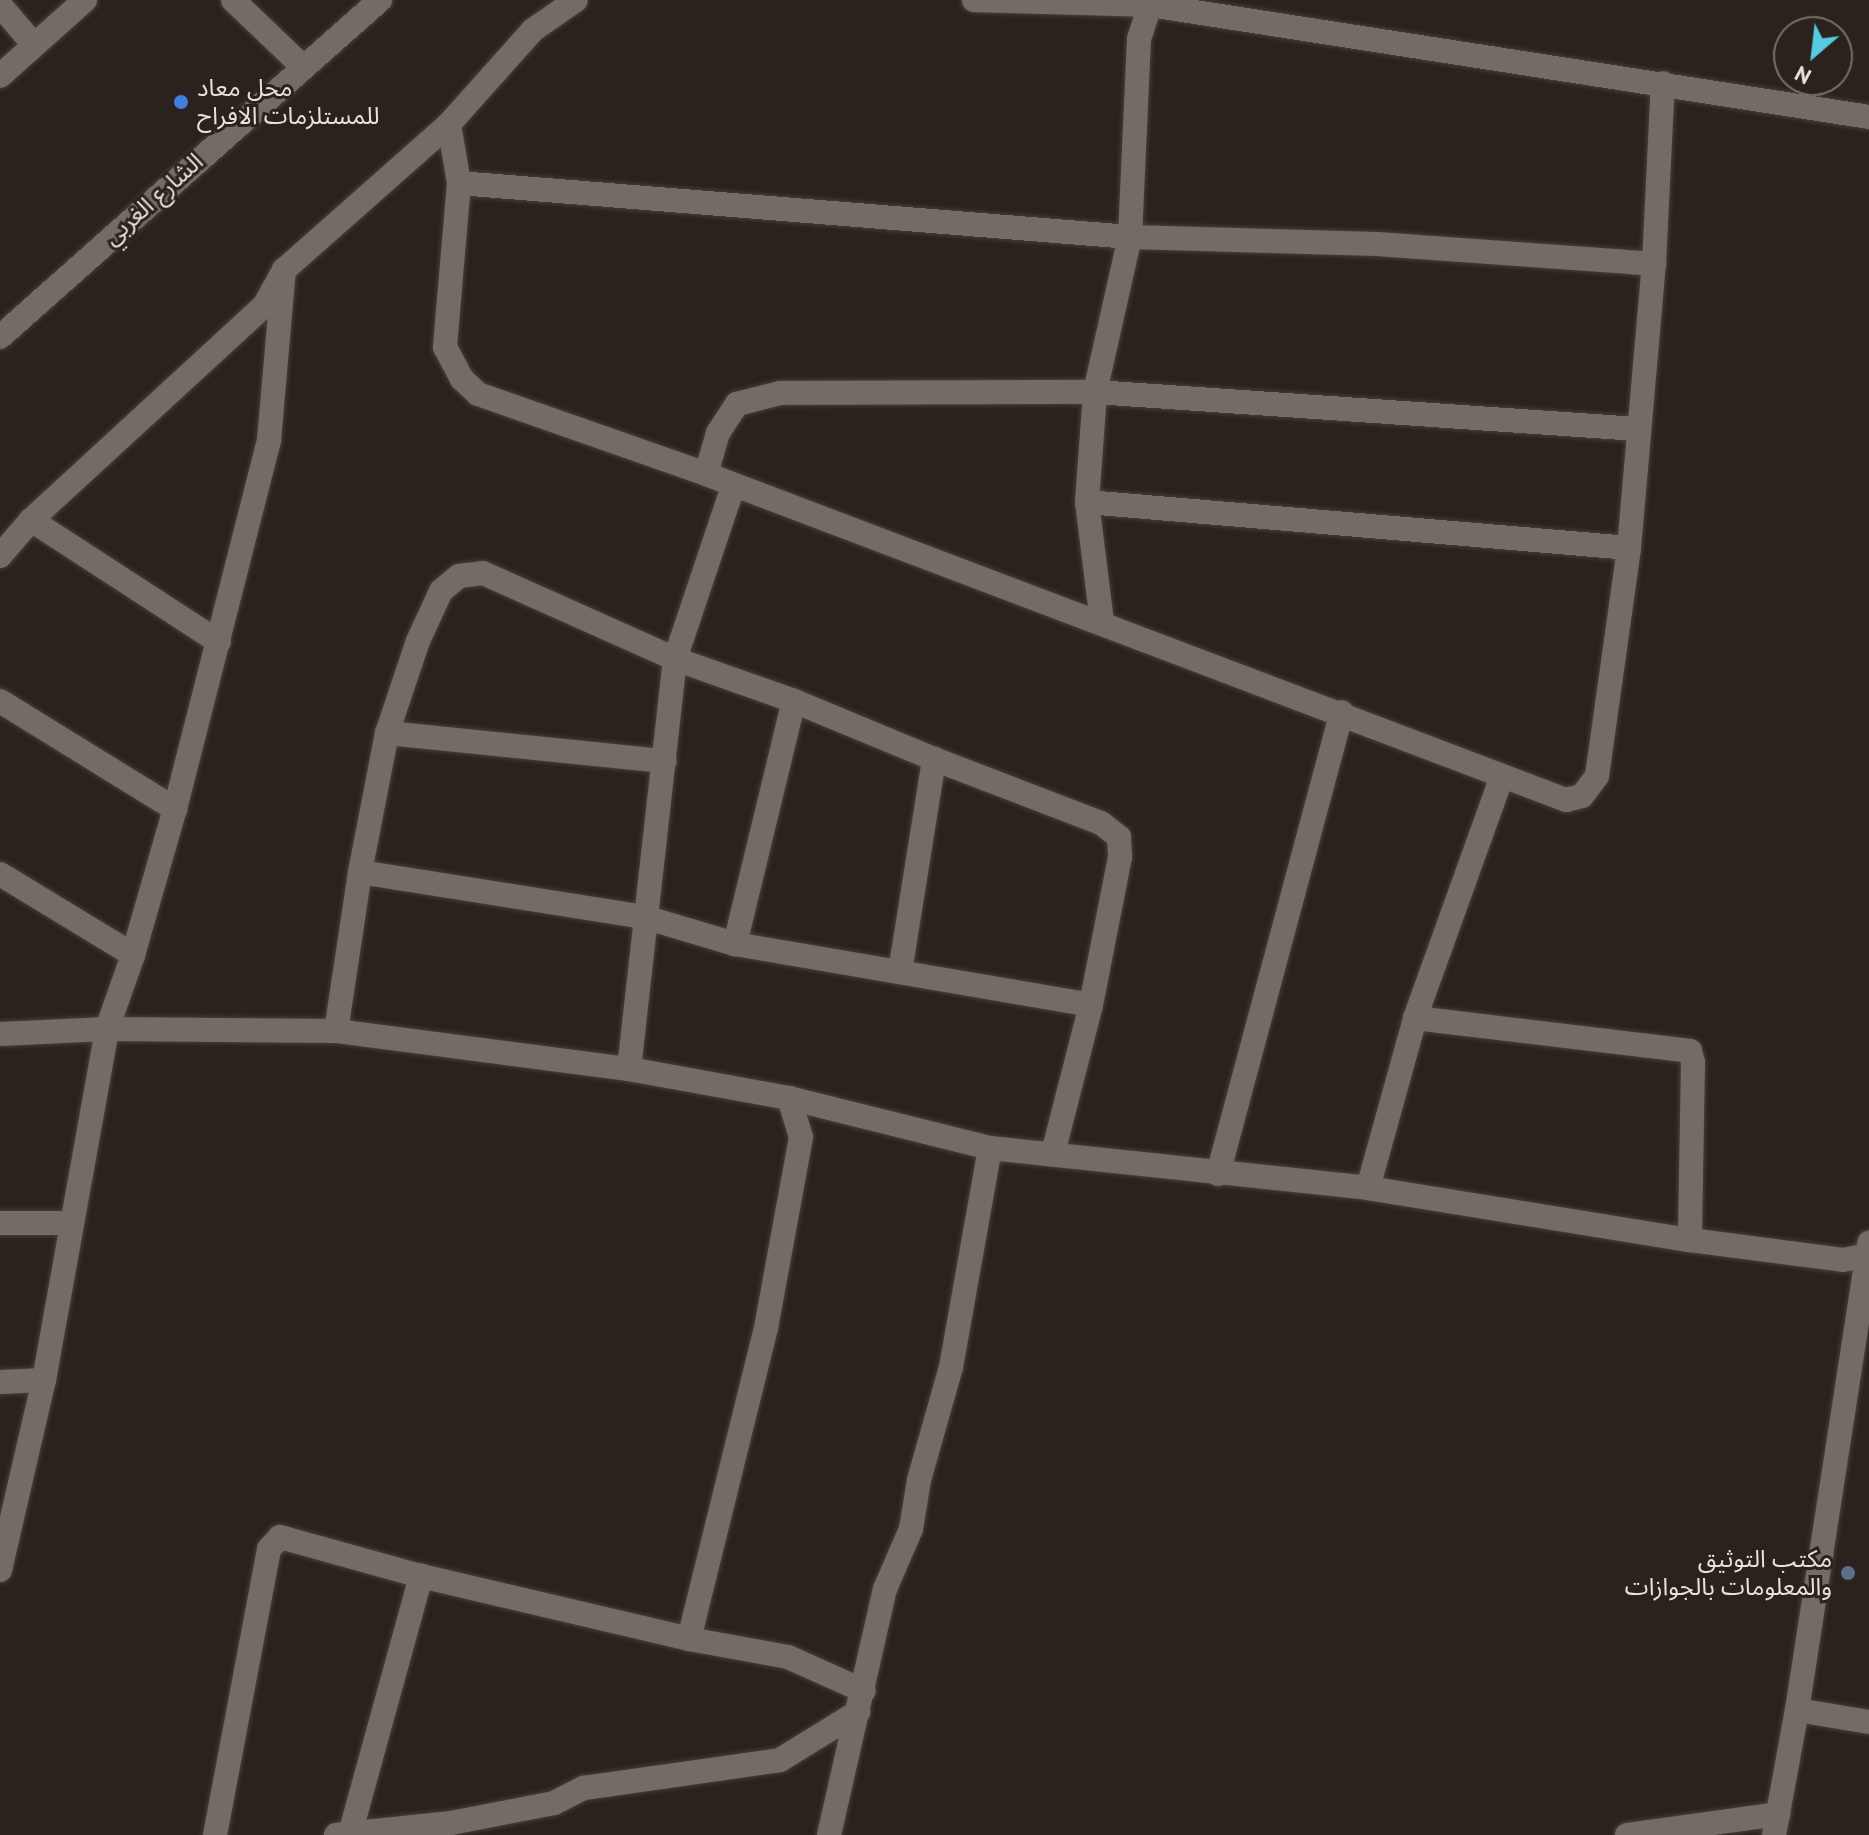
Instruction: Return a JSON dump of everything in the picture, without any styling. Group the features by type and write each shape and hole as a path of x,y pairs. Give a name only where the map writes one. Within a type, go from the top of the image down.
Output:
{"street":[{"path":"0,76 85,0"},
{"path":"233,0 302,66"},
{"name":"الشارع الغربي","path":"0,337 380,0"},
{"path":"974,0 1150,5 1869,117"},
{"path":"0,556 31,520 264,306 284,270 449,124 559,4"},
{"path":"0,5 34,45"},
{"path":"1102,622 1087,502 1095,392 1130,237 1139,39 1150,5"},
{"path":"449,124 459,183 445,347 462,379 478,394 706,474 733,487 1342,712 1566,800 1582,796 1597,776 1629,548 1654,264 1663,83"},
{"path":"459,183 1130,237 1377,244 1654,264"},
{"path":"0,1570 44,1380 107,1029 133,955 175,809 269,440 284,270"},
{"path":"706,474 725,417 737,404 780,393 1095,392 1638,429"},
{"path":"629,1069 675,659 733,487"},
{"path":"1087,502 1629,548"},
{"path":"31,520 219,642"},
{"path":"336,1031 360,872 387,733 418,641 441,591 459,576 469,572 483,573 675,659 794,701 1101,823 1119,837 1120,857 1091,1005 1053,1153"},
{"path":"0,701 175,809"},
{"path":"735,944 794,701"},
{"path":"1218,1174 1342,712"},
{"path":"387,733 665,761"},
{"path":"900,972 934,759"},
{"path":"1368,1188 1415,1018 1502,776"},
{"path":"360,872 644,917 735,944 1091,1005"},
{"path":"0,874 133,955"},
{"path":"1415,1018 1690,1051 1693,1072 1690,1240"},
{"path":"0,1034 107,1029 336,1031 629,1069 789,1098 990,1148 1368,1188 1690,1240 1843,1260 1868,1251 1797,1710 1776,1824 1627,1835"},
{"path":"689,1639 766,1328 799,1152 801,1137 789,1098"},
{"path":"829,1835 885,1589 911,1529 919,1480 951,1367 990,1148"},
{"path":"0,1223 72,1223"},
{"path":"0,1382 44,1380"},
{"path":"215,1835 269,1549 280,1537 421,1576 689,1639 788,1657 861,1702"},
{"path":"421,1576 343,1834 451,1823 554,1803 584,1788 780,1760 861,1702"},
{"path":"1797,1710 1869,1722"}],"place":[{"name":"محل معاد للمستلزمات الافراح","path":"181,102"},
{"name":"مكتب التوثيق والمعلومات بالجوازات","path":"1848,1573"}]}
